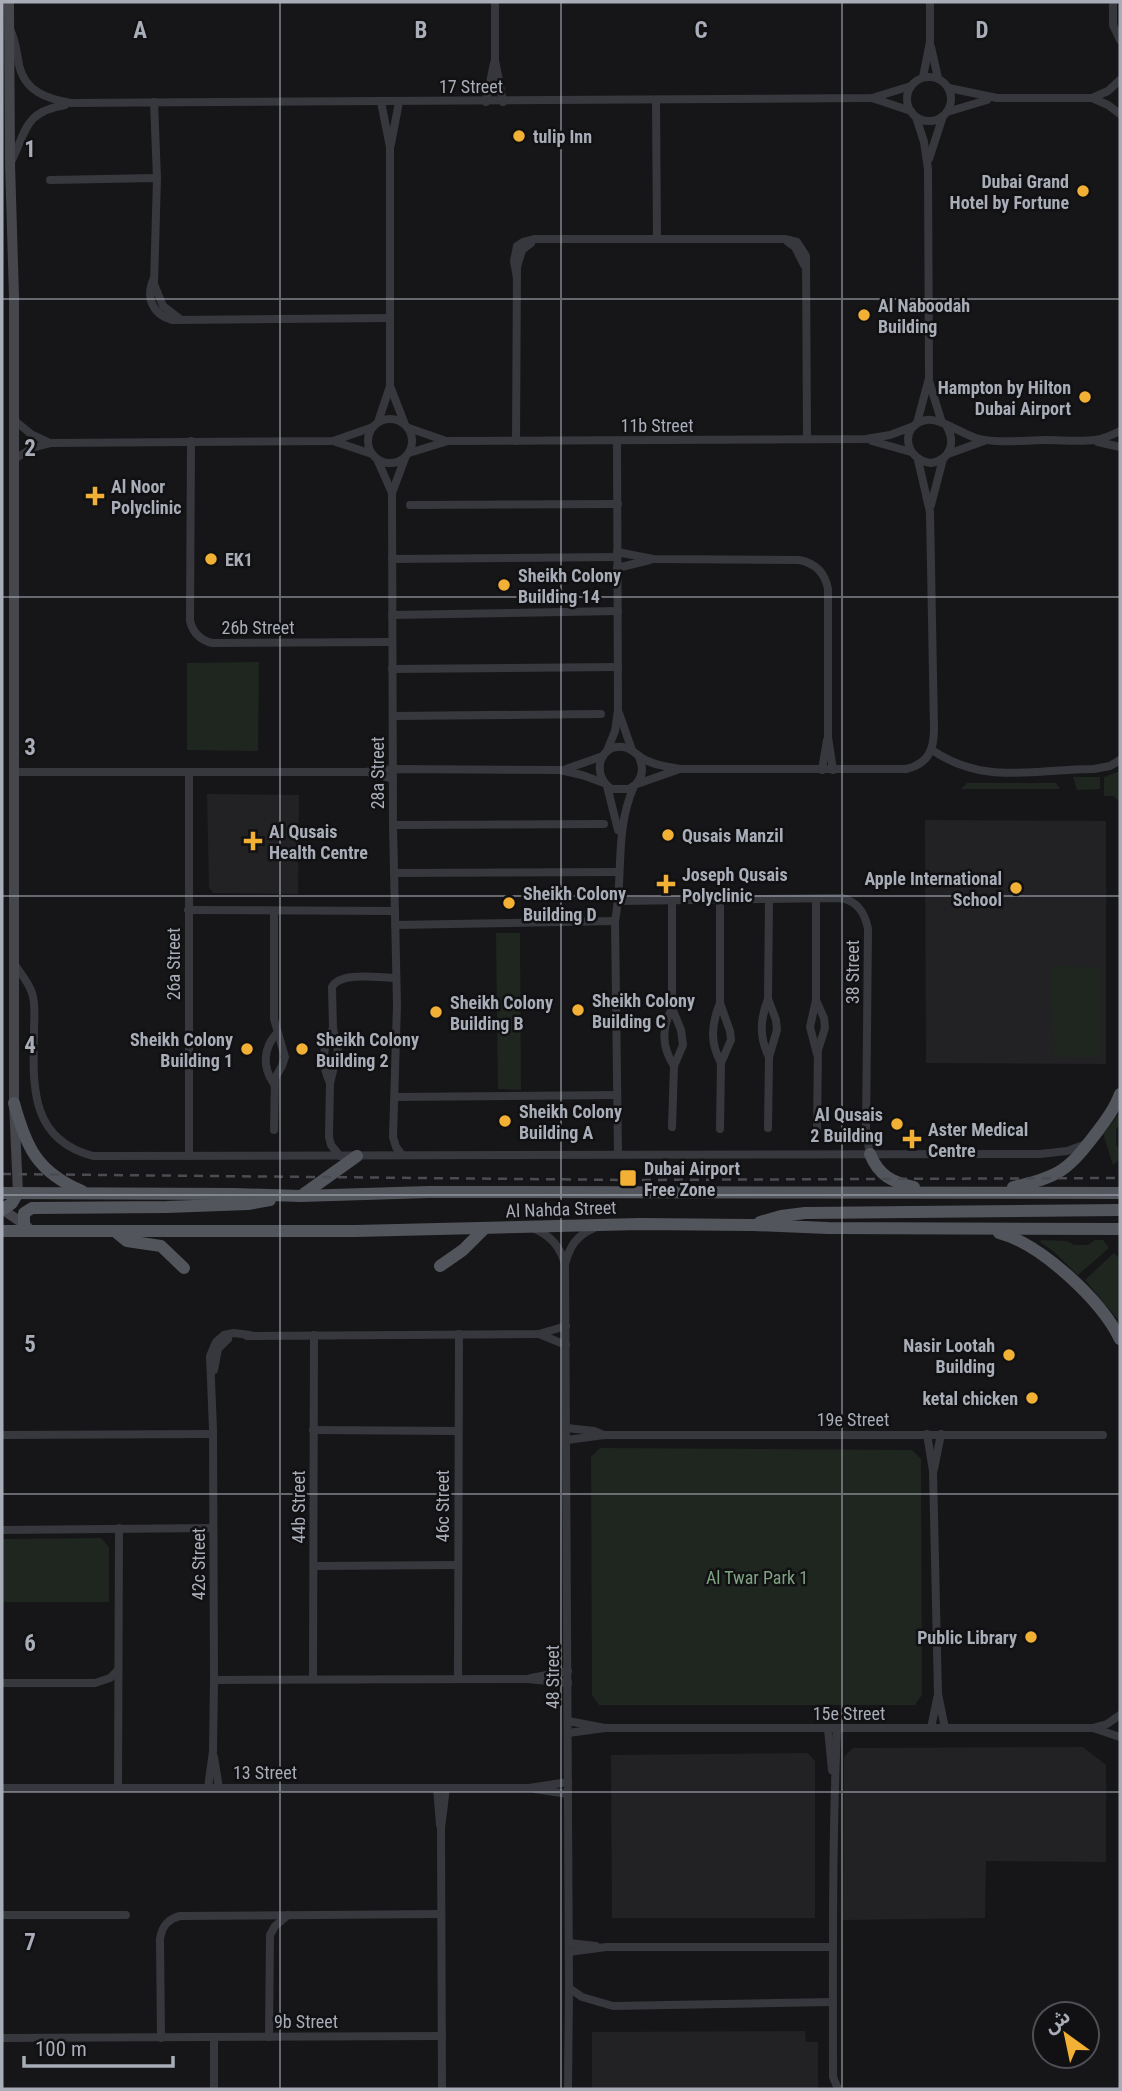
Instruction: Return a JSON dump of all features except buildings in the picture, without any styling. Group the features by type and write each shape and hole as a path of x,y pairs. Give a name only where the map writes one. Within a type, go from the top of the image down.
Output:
{"main road":[{"path":"9,2 15,459 14,1103 18,1193 12,1203 2,1210 30,1228"},
{"path":"2,766 14,772"},
{"path":"991,1192 1053,1176 1076,1159 1115,1106 1120,1094"},
{"path":"14,1103 26,1143 40,1165 52,1175 89,1193"},
{"path":"870,1154 875,1167 885,1177 939,1192"},
{"path":"301,1196 357,1156"},
{"name":"Al Nahda Street","path":"2,1193 301,1196 422,1192 1120,1192"},
{"path":"30,1228 24,1213 32,1208 235,1205 287,1196"},
{"path":"754,1225 781,1216 806,1213 1120,1210"},
{"name":"Al Nahda Street","path":"2,1231 30,1228 116,1232 754,1225 806,1228 1120,1229"},
{"path":"440,1266 463,1251 484,1229"},
{"path":"985,1229 1025,1242 1046,1258 1100,1309 1120,1339"},
{"path":"116,1232 127,1241 161,1246 184,1268"}],"street":[{"path":"495,2 495,60 503,102"},
{"path":"923,77 930,42 930,2"},
{"path":"1113,2 1113,25 1120,40"},
{"name":"17 Street","path":"9,29 15,41 20,68 29,84 49,99 71,103 872,99 911,86"},
{"path":"928,169 933,142 952,96 949,88 938,78 930,42"},
{"path":"486,102 495,60"},
{"path":"618,710 632,750 639,757 680,769 906,769 923,762 932,750 934,730 930,512 918,460 911,452 908,439 916,425 929,378 928,169 924,142 907,99 911,86 923,77 938,78"},
{"path":"1092,98 1108,91 1120,80"},
{"path":"949,88 997,98"},
{"path":"913,114 930,121 973,102 997,98 1092,98 1108,104 1120,114"},
{"name":"17 Street","path":"872,99 913,114"},
{"path":"656,100 657,239"},
{"path":"154,102 157,178 154,278 150,298 155,310 167,318 183,320 390,318"},
{"path":"375,456 368,440 390,386 390,147 381,102"},
{"path":"390,147 400,102"},
{"name":"17 Street","path":"10,164 24,129 32,118 48,108 71,103"},
{"path":"50,180 157,178"},
{"path":"516,441 517,278 513,261 517,246 528,240 657,239 778,239 795,247 806,271 807,439"},
{"path":"929,378 952,440 930,512"},
{"path":"15,459 32,449 51,443 333,441 391,463 407,456 412,436 390,386"},
{"path":"333,441 393,419 408,427"},
{"path":"916,425 930,419 986,440 1092,440 1120,447"},
{"path":"14,420 31,435 51,443"},
{"name":"11b Street","path":"408,427 448,441 516,441 866,439 890,435 916,425"},
{"path":"1092,440 1120,431"},
{"name":"11b Street","path":"866,439 911,452"},
{"path":"617,440 618,710 614,731 598,770 606,785 620,837"},
{"path":"918,460 931,463 986,440"},
{"name":"26b Street","path":"191,441 190,621 199,638 212,643 392,642"},
{"name":"11b Street","path":"407,456 448,441"},
{"name":"28a Street","path":"375,456 392,493"},
{"name":"28a Street","path":"402,1155 393,1137 396,978 392,493 407,456"},
{"path":"410,506 618,504"},
{"path":"392,559 617,555 653,559 792,561 813,570 822,582 828,598 828,737 833,770"},
{"path":"617,568 653,559"},
{"path":"392,615 618,611"},
{"path":"392,669 618,667"},
{"path":"393,716 601,714"},
{"path":"822,770 828,737"},
{"path":"560,770 615,747 632,750"},
{"path":"932,750 957,765 992,772 1094,769 1110,766 1120,760"},
{"path":"618,1154 615,921 619,901 620,837 624,811 642,771 639,757"},
{"path":"14,772 560,770 623,790 680,769"},
{"name":"26a Street","path":"189,772 189,1156"},
{"path":"364,772 393,779"},
{"path":"393,825 604,824"},
{"path":"394,873 619,872"},
{"name":"38 Street","path":"619,901 842,898 852,901 860,909 867,923 866,1133 870,1154"},
{"path":"769,899 768,999 761,1028 769,1057"},
{"path":"816,899 816,1000 810,1027 817,1055 817,1128"},
{"path":"672,900 672,1008 681,1030 683,1045 674,1066 672,1127"},
{"path":"720,900 720,1003 730,1035 730,1045 721,1063"},
{"path":"188,910 394,911"},
{"path":"274,911 274,1019 285,1057 274,1084 274,1130"},
{"path":"395,925 615,921"},
{"path":"15,965 33,995 34,1093 40,1113 51,1130 70,1147 93,1156 1044,1154 1067,1151 1089,1142"},
{"path":"340,1156 329,1140 330,1083 338,1051 333,1028 332,987 337,980 347,977 396,978"},
{"path":"768,999 777,1030 769,1057 768,1128"},
{"path":"816,1000 825,1028 817,1055"},
{"path":"720,1003 712,1034 721,1063 720,1129"},
{"path":"672,1008 666,1021 664,1037 666,1052 674,1066"},
{"path":"330,1083 323,1059 325,1043 333,1028"},
{"path":"274,1084 265,1062 268,1046 277,1033"},
{"path":"395,1097 617,1095"},
{"name":"28a Street","path":"382,1155 393,1137"},
{"name":"48 Street","path":"565,1265 580,1235 599,1226"},
{"name":"48 Street","path":"531,1227 550,1237 557,1245 565,1265 568,2089"},
{"path":"314,1335 539,1334 566,1326"},
{"name":"46c Street","path":"458,1679 459,1334"},
{"path":"539,1334 566,1345"},
{"name":"42c Street","path":"208,1788 213,1751 212,1377 216,1353 221,1344 232,1338 250,1335 314,1335"},
{"name":"44b Street","path":"313,1679 314,1335"},
{"name":"19e Street","path":"567,1428 604,1435"},
{"path":"313,1430 458,1431"},
{"path":"2,1435 213,1434"},
{"path":"927,1434 933,1471 938,1694 945,1728"},
{"path":"933,1471 940,1434"},
{"name":"19e Street","path":"567,1440 604,1435 1103,1435"},
{"path":"118,1788 119,1528"},
{"path":"2,1530 213,1528"},
{"path":"314,1566 458,1566"},
{"path":"2,1683 95,1683 110,1678 118,1670"},
{"path":"528,1679 568,1671"},
{"path":"214,1679 528,1679 568,1683"},
{"path":"931,1728 938,1694"},
{"name":"15e Street","path":"568,1721 605,1728 1093,1728 1107,1724 1120,1715"},
{"name":"15e Street","path":"568,1732 605,1728"},
{"name":"15e Street","path":"1093,1728 1120,1737"},
{"path":"832,1729 833,2077 838,2089"},
{"name":"42c Street","path":"213,1751 219,1788"},
{"name":"13 Street","path":"2,1788 529,1788 568,1782"},
{"path":"441,1788 442,2089"},
{"name":"13 Street","path":"529,1788 568,1794"},
{"path":"2,1914 126,1915"},
{"path":"161,2038 161,1933 167,1923 180,1916 441,1914"},
{"path":"269,2037 270,1935 275,1926 288,1915"},
{"path":"569,1947 831,1947"},
{"path":"569,1988 582,1997 613,2006 833,2002"},
{"name":"9b Street","path":"2,2038 442,2036"},
{"path":"214,2037 214,2089"}],"shaded area":[{"name":"Al Qusais Health Centre","path":"207,794 299,795 298,894 213,893 209,887"},
{"name":"Apple International School","path":"925,820 1106,821 1106,1064 926,1063"},
{"path":"1083,1747 1106,1765 1106,1862 986,1861 985,1918 843,1920 844,1757 853,1748"},
{"path":"808,1753 815,1761 815,1918 612,1918 611,1755"},
{"path":"805,2031 806,2042 818,2042 818,2089 592,2089 592,2032"}],"green space":[{"path":"259,662 258,751 187,750 187,663"},
{"path":"1120,771 1120,802 1113,796 1104,796 1104,777"},
{"path":"1073,777 1100,777 1100,789 1077,790"},
{"path":"967,783 1056,783 1060,789 961,789"},
{"path":"496,933 520,933 521,1090 498,1089"},
{"path":"1051,966 1101,967 1102,1057 1054,1057"},
{"path":"1119,1114 1120,1126 1116,1129 1116,1145 1120,1150 1120,1159 1113,1165 1103,1134"},
{"path":"1095,1240 1103,1240 1109,1248 1078,1275 1040,1242 1088,1245"},
{"path":"1114,1253 1120,1259 1120,1322 1085,1280"},
{"name":"Al Twar Park 1","path":"600,1448 912,1450 921,1459 922,1695 915,1705 599,1705 592,1695 591,1457"},
{"path":"101,1538 109,1547 109,1602 2,1602 2,1539"}],"railway":[{"path":"2,1174 629,1180 1120,1178"}],"place":[{"name":"tulip Inn","path":"519,136"},
{"name":"Dubai Grand Hotel by Fortune","path":"1083,191"},
{"name":"Al Naboodah Building","path":"864,315"},
{"name":"Hampton by Hilton Dubai Airport","path":"1085,397"},
{"name":"Al Noor Polyclinic","path":"95,496"},
{"name":"EK1","path":"211,559"},
{"name":"Sheikh Colony Building 14","path":"504,585"},
{"name":"Qusais Manzil","path":"668,835"},
{"name":"Al Qusais Health Centre","path":"253,841"},
{"name":"Joseph Qusais Polyclinic","path":"666,884"},
{"name":"Apple International School","path":"1016,888"},
{"name":"Sheikh Colony Building D","path":"509,903"},
{"name":"Sheikh Colony Building C","path":"578,1010"},
{"name":"Sheikh Colony Building B","path":"436,1012"},
{"name":"Sheikh Colony Building 1","path":"247,1049"},
{"name":"Sheikh Colony Building 2","path":"302,1049"},
{"name":"Sheikh Colony Building A","path":"505,1121"},
{"name":"Al Qusais 2 Building","path":"897,1124"},
{"name":"Aster Medical Centre","path":"912,1139"},
{"name":"Dubai Airport Free Zone","path":"628,1178"},
{"name":"Nasir Lootah Building","path":"1009,1355"},
{"name":"ketal chicken","path":"1032,1398"},
{"name":"Public Library","path":"1031,1637"}]}
